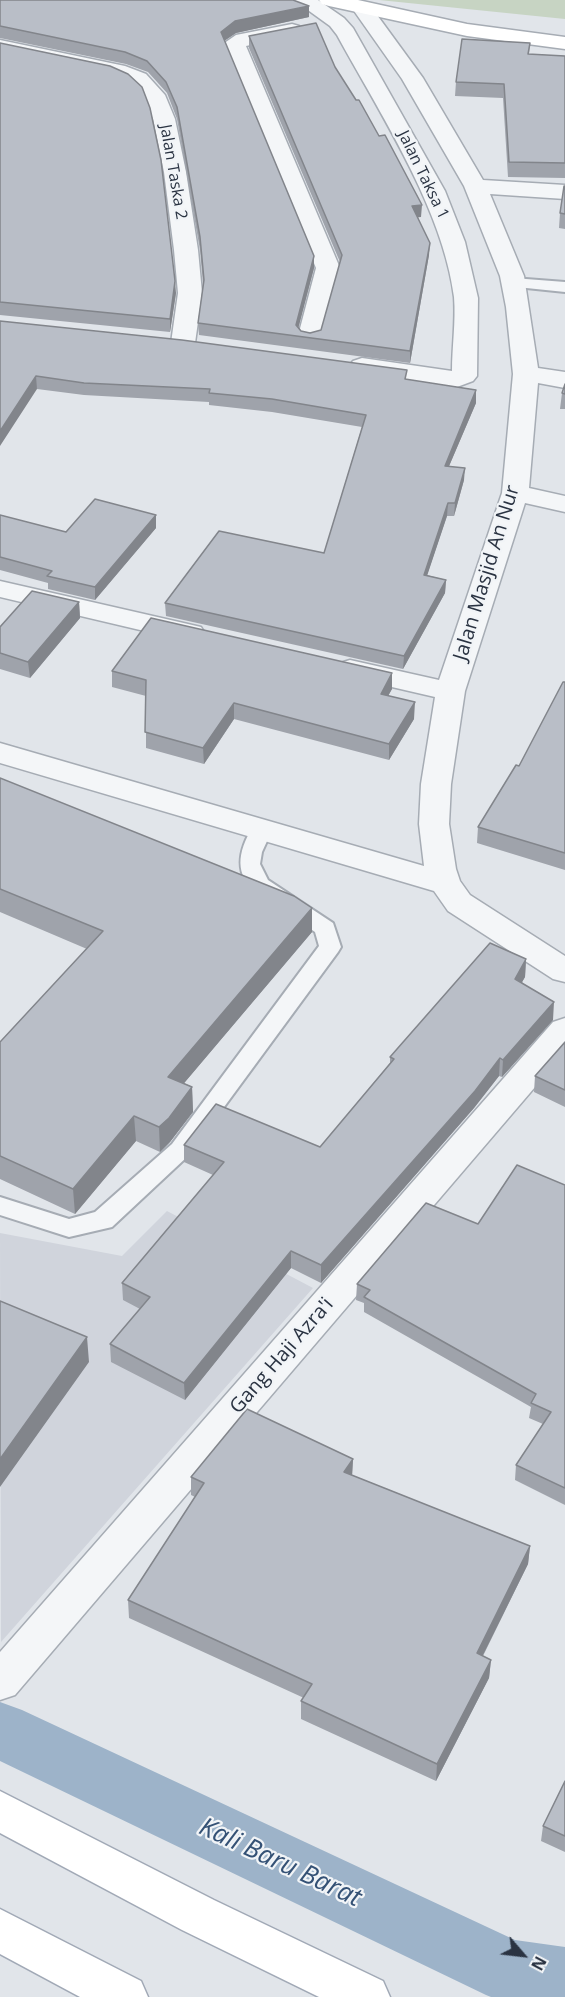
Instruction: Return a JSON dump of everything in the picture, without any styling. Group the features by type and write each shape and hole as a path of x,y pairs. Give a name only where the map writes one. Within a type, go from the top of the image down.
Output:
{"street":[{"name":"Jalan Taksa 1","path":"304,0 337,22 346,32 394,117 433,191 453,242 466,298 464,376 457,379 338,363"},
{"path":"329,0 467,30 565,43"},
{"name":"Jalan Masjid An Nur","path":"362,8 412,78 475,186 513,283 526,374 515,493 450,692 436,784 436,852 446,883 459,903 565,971"},
{"path":"310,336 328,268 234,44 243,39 337,22"},
{"name":"Jalan Taska 2","path":"0,46 117,71 138,79 154,95 164,119 173,161 186,250 190,293 183,343"},
{"path":"475,186 565,192"},
{"path":"526,374 565,380"},
{"path":"515,493 565,504"},
{"path":"0,589 220,639"},
{"path":"324,663 450,692"},
{"path":"0,753 446,883"},
{"name":"Gang Haji Azra'i","path":"0,1682 565,1030"},
{"path":"0,1811 198,1915 367,1997"},
{"path":"0,1930 106,1993"}],"lane":[{"path":"513,283 565,287"},
{"path":"0,1206 69,1228 103,1220 180,1150 330,947 325,928 259,885 249,864 251,852 262,828"}],"shaded area":[{"path":"167,1211 313,1288 1,1642 0,1233 122,1256"}],"green space":[{"path":"379,0 565,0 565,19"}],"building":[{"path":"0,0 293,0 309,6 235,21 221,32 314,256 296,325 301,331 310,333 321,330 342,255 249,36 316,23 335,67 356,100 359,100 379,136 385,135 422,205 412,206 430,243 410,351 198,323 204,280 200,237 177,107 166,82 147,61 125,52 0,26"},
{"path":"462,39 530,43 528,54 565,56 565,163 509,162 504,84 456,82"},
{"path":"0,43 110,66 128,74 142,87 150,108 161,160 175,281 170,319 0,302"},
{"path":"565,186 565,214 560,213"},
{"path":"0,321 182,340 407,370 405,379 476,390 445,466 465,468 455,503 448,503 424,575 446,580 404,656 165,603 219,531 324,553 366,415 272,399 209,393 210,389 84,383 36,376 0,431"},
{"path":"95,499 156,515 95,587 47,576 52,571 0,557 0,515 66,532"},
{"path":"32,591 79,602 28,662 0,653 0,627"},
{"path":"151,618 392,673 381,694 415,702 389,744 234,703 203,748 145,732 146,680 112,671"},
{"path":"565,682 565,853 478,827 516,765 519,766"},
{"path":"0,778 294,896 312,908 168,1077 192,1087 169,1118 159,1127 134,1116 73,1189 0,1156 0,1042 103,931 0,889"},
{"path":"490,943 526,959 515,979 554,1002 503,1060 500,1058 475,1091 321,1265 291,1251 184,1383 110,1344 150,1297 122,1283 224,1162 184,1145 216,1104 320,1147 394,1059 390,1057"},
{"path":"565,1042 565,1090 535,1076"},
{"path":"517,1165 565,1185 565,1488 516,1465 551,1412 531,1403 536,1394 364,1297 370,1290 357,1284 426,1203 478,1224"},
{"path":"0,1301 87,1337 0,1459"},
{"path":"247,1409 353,1459 344,1472 530,1546 477,1653 491,1660 437,1764 301,1701 312,1684 128,1600 204,1483 191,1477"},
{"path":"565,1781 565,1836 543,1826"}],"waterway":[{"name":"Kali Baru Barat","path":"0,1730 510,1972 565,1980"}]}
